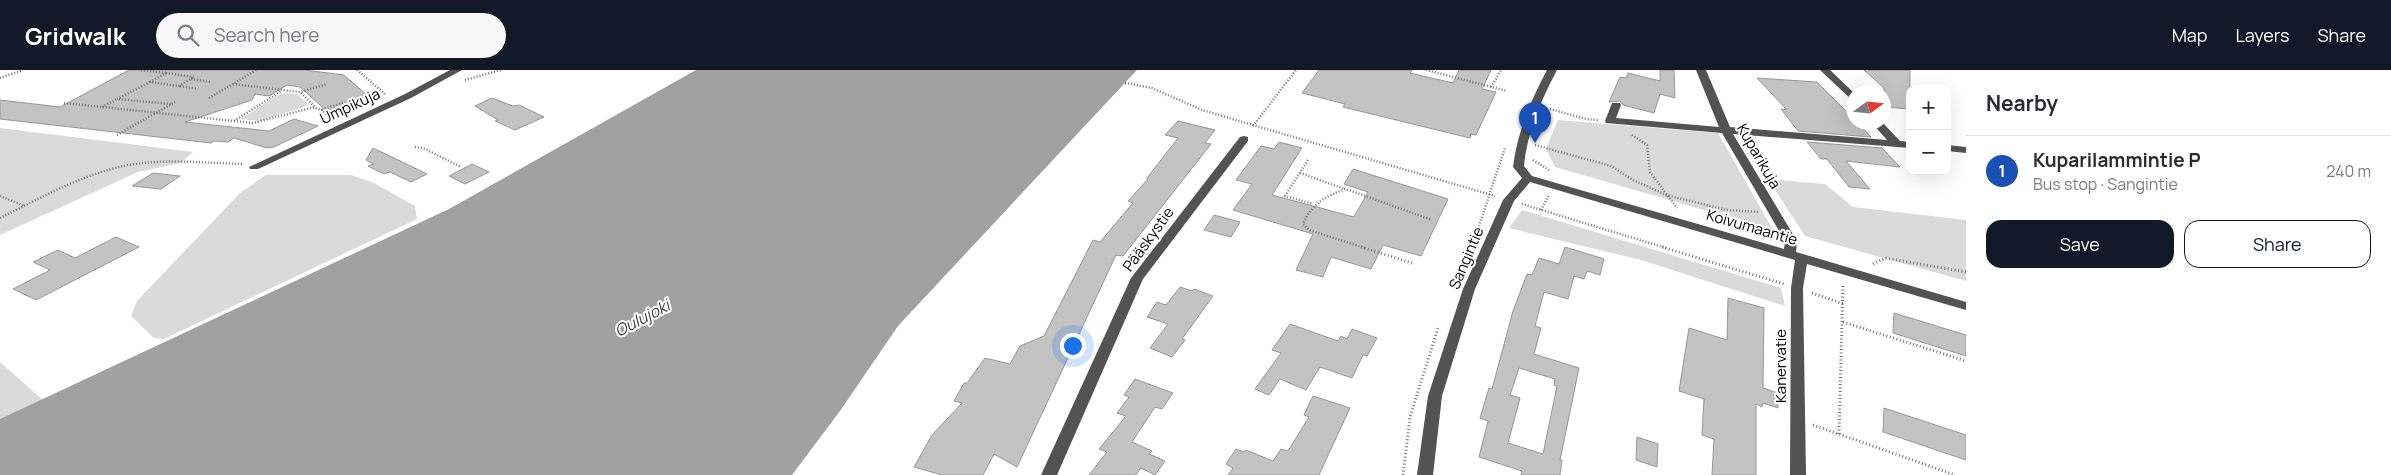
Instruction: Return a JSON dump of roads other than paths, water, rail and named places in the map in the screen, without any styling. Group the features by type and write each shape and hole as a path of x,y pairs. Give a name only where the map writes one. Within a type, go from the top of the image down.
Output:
{"street":[{"name":"Umpikuja","path":"254,168 394,102 452,70"},
{"path":"1528,178 1518,167 1518,157 1535,108 1552,70"},
{"name":"Kuparikuja","path":"1701,70 1726,129 1791,241 1796,257"},
{"path":"1825,70 1846,91"},
{"path":"1616,105 1613,121 1906,145"},
{"path":"1884,130 1897,144"},
{"name":"Pääskystie","path":"1049,475 1137,278 1244,139"},
{"path":"1951,148 1966,150"},
{"name":"Sangintie","path":"1425,475 1435,396 1469,289 1509,200 1528,178"},
{"name":"Koivumaantie","path":"1528,178 1966,306"},
{"name":"Kanervatie","path":"1796,257 1798,475"}],"water":[{"name":"Oulujoki","path":"696,70 1137,70 898,326 840,411 792,475 0,475 0,419 449,209"}],"place":[{"name":"Kuparilammintie P","path":"1535,143"}]}
